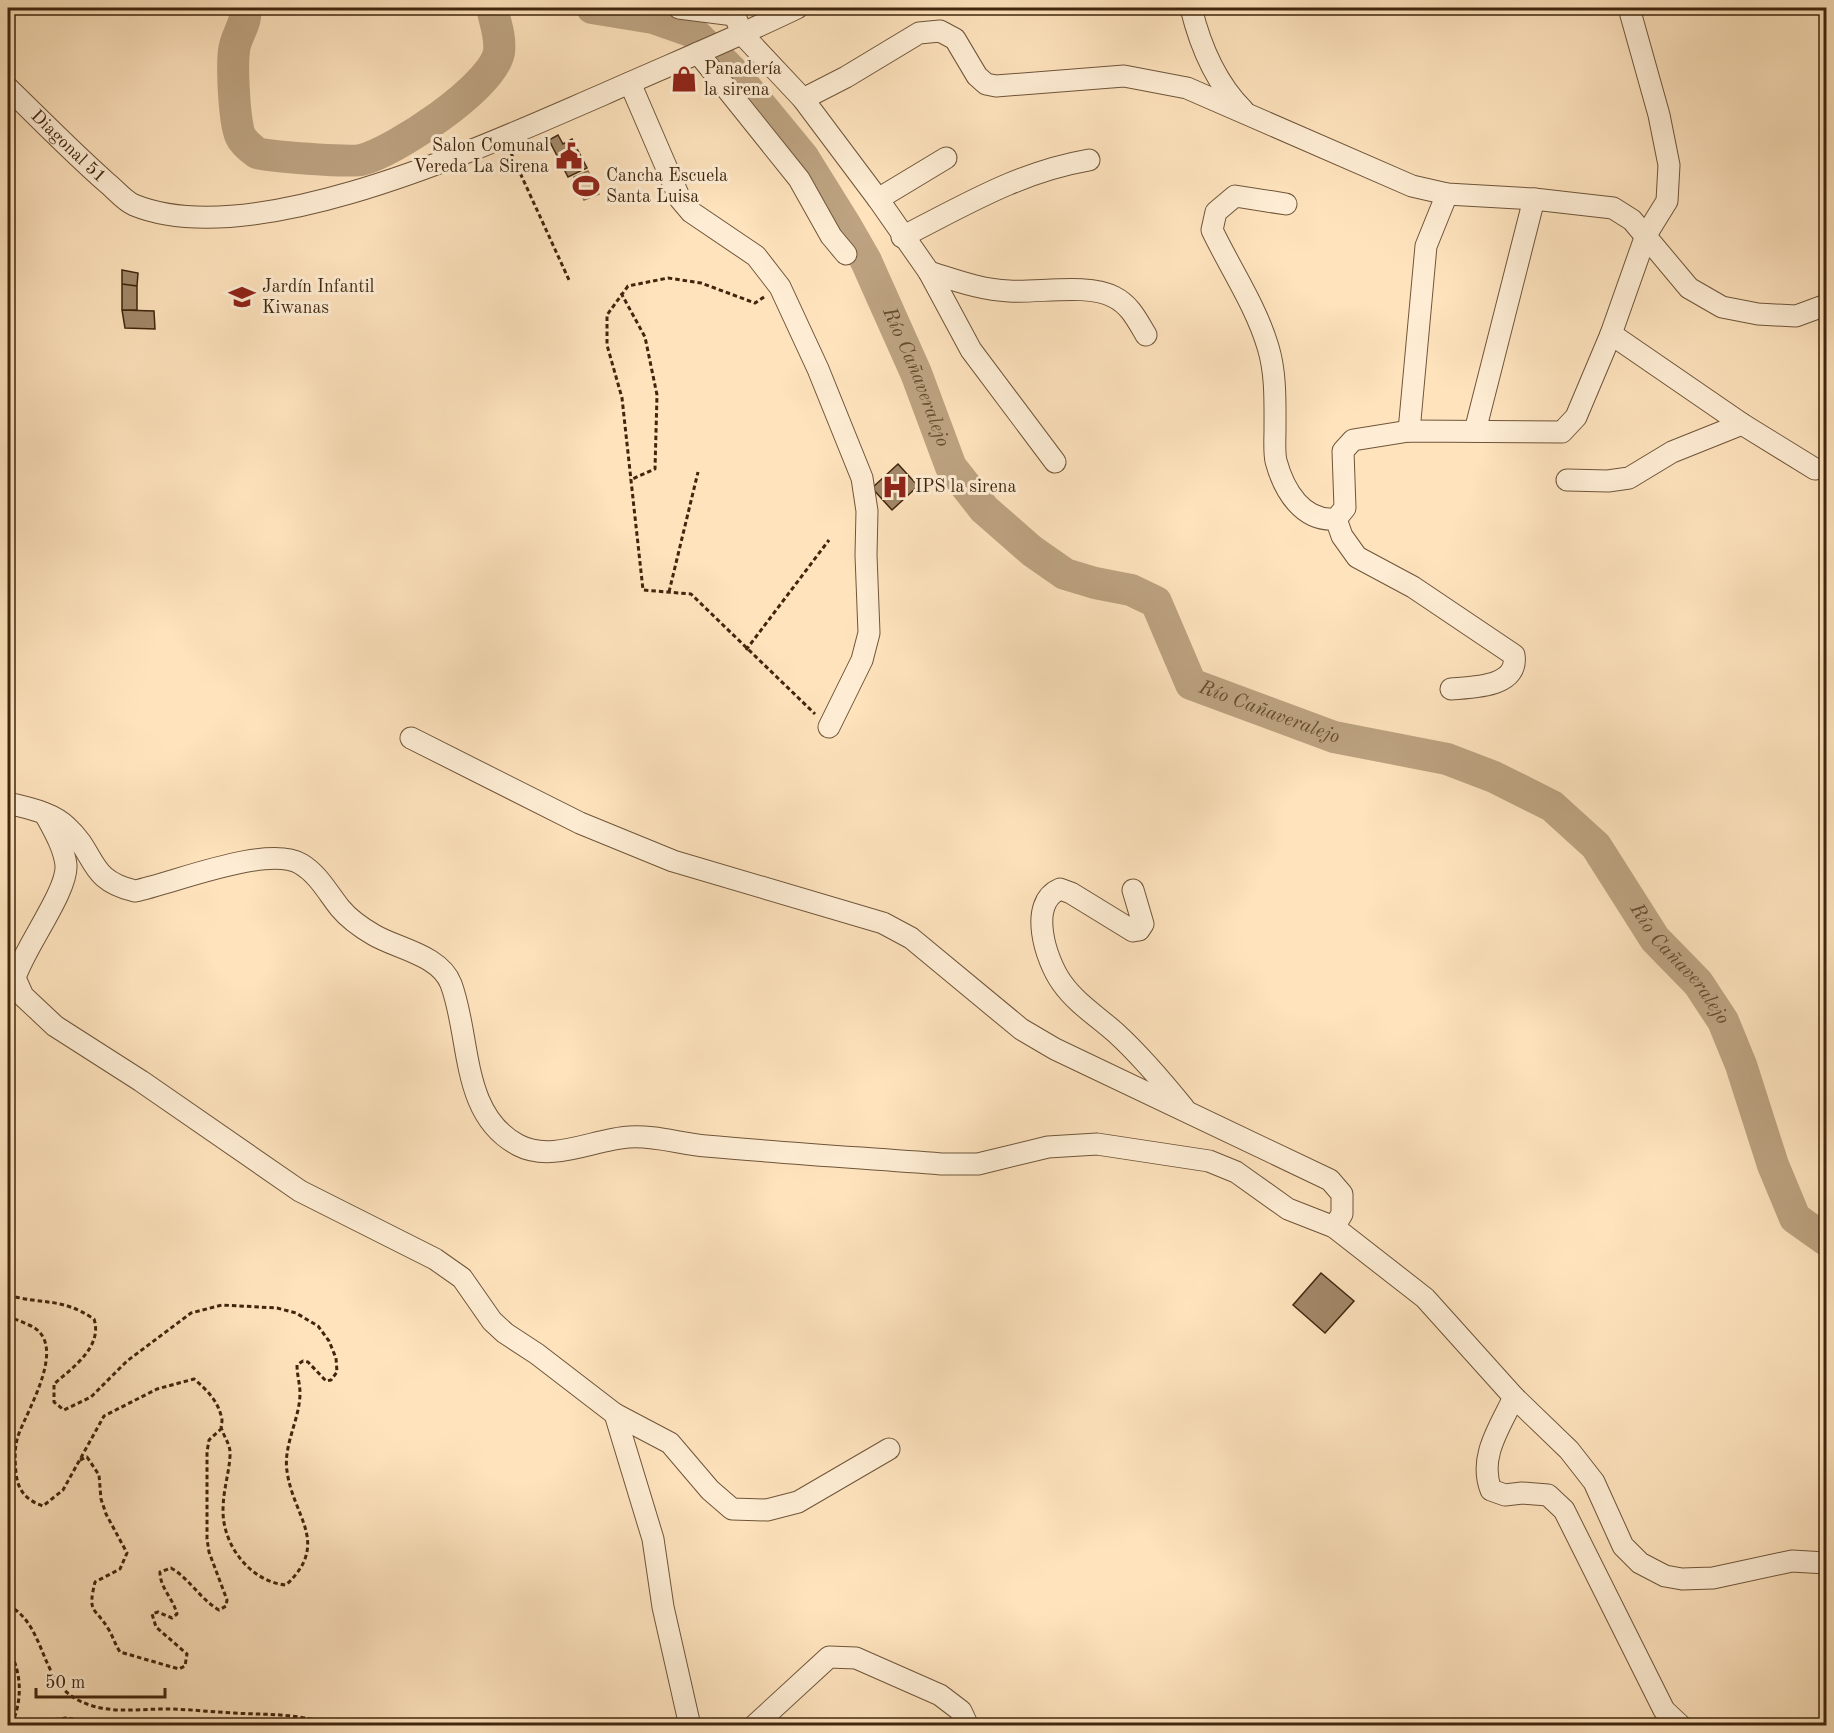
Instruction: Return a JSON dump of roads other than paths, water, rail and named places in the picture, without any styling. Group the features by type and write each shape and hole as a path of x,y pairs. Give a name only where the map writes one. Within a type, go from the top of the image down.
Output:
{"street":[{"path":"679,8 734,24 803,99 878,199 928,272 971,350 1055,462"},
{"path":"796,8 734,24 694,55 630,83 680,199 692,212 756,256 780,287 818,369 862,478 867,511 869,633 862,660 830,727"},
{"path":"1191,8 1210,63 1225,89 1245,112"},
{"path":"1286,204 1235,196 1216,212 1212,231 1269,347 1275,390 1276,460 1285,484 1296,502 1308,515 1321,520 1336,519 1345,508 1343,451 1353,440 1409,431 1562,432 1576,417 1611,334 1646,236 1668,201 1669,165 1659,115 1629,8"},
{"path":"803,99 846,77 919,33 940,31 955,39 977,76 986,84 996,86 1124,76 1187,88 1412,186 1447,194 1534,199 1613,208 1632,220 1689,288 1722,307 1758,314 1796,316 1827,305"},
{"path":"694,55 799,179 831,236 846,254"},
{"name":"Diagonal 51","path":"8,88 131,204 163,215 196,219 304,206 364,189 504,137 630,83"},
{"path":"878,199 946,158"},
{"path":"902,237 1016,179 1052,166 1089,160"},
{"path":"1409,431 1426,246 1447,194"},
{"path":"1475,431 1534,199"},
{"path":"928,272 978,287 1008,291 1092,291 1112,296 1128,306 1146,335"},
{"path":"1611,334 1742,424 1815,469"},
{"path":"1567,480 1608,481 1629,478 1672,452 1742,424"},
{"path":"1336,519 1342,536 1357,557 1413,587 1514,655 1516,665 1503,680 1451,689"},
{"path":"411,738 580,823 673,861 883,923 911,938 1021,1029 1055,1049 1330,1180 1342,1194 1342,1214 1334,1227"},
{"path":"8,803 45,814 67,826 98,872 115,886 135,891 253,860 278,857 301,864 321,881 341,909 361,927 439,967 450,982 474,1086 488,1118 503,1135 520,1146 541,1152 629,1137 704,1146 941,1164 978,1164 1048,1147 1097,1144 1209,1161 1236,1172 1288,1209 1334,1227 1425,1298 1514,1397 1569,1450 1582,1466 1594,1482 1623,1546 1640,1563 1665,1576 1682,1579 1713,1578 1792,1561 1827,1563"},
{"path":"45,814 59,841 66,867 59,893 21,958 15,978 22,996 37,1011 300,1191 435,1259 462,1278 492,1321 505,1333 615,1414 670,1443 710,1490 732,1509 767,1510 798,1502 889,1449"},
{"path":"1133,890 1143,924 1139,930 1133,931 1071,893 1060,889 1052,892 1045,903 1044,941 1062,983 1142,1059 1186,1111"},
{"path":"1514,1397 1487,1454 1485,1475 1491,1490 1505,1495 1522,1493 1548,1495 1564,1510 1664,1710 1682,1725"},
{"path":"615,1414 653,1539 663,1606 690,1725"},
{"path":"754,1725 830,1657 856,1658 940,1695 961,1711 968,1725"}],"waterway":[{"name":"Río Cañaveralejo","path":"245,8 245,19 235,45 233,58 235,109 242,139 257,153 354,161 396,145 418,132 480,83 493,66 499,52 492,8"},
{"name":"Río Cañaveralejo","path":"592,8 653,18 693,32 734,73 803,157 866,261 916,373 951,467 984,509 1032,551 1065,574 1131,590 1156,602 1191,684 1334,737 1447,759 1494,777 1552,806 1596,846 1655,939 1698,983 1723,1021 1741,1065 1773,1165 1795,1218 1826,1240"}],"place":[{"name":"Panadería la sirena","path":"684,79"},
{"name":"Salon Comunal Vereda La Sirena","path":"569,156"},
{"name":"Cancha Escuela Santa Luisa","path":"586,186"},
{"name":"Jardín Infantil Kiwanas","path":"242,297"},
{"name":"IPS la sirena","path":"895,487"}]}
